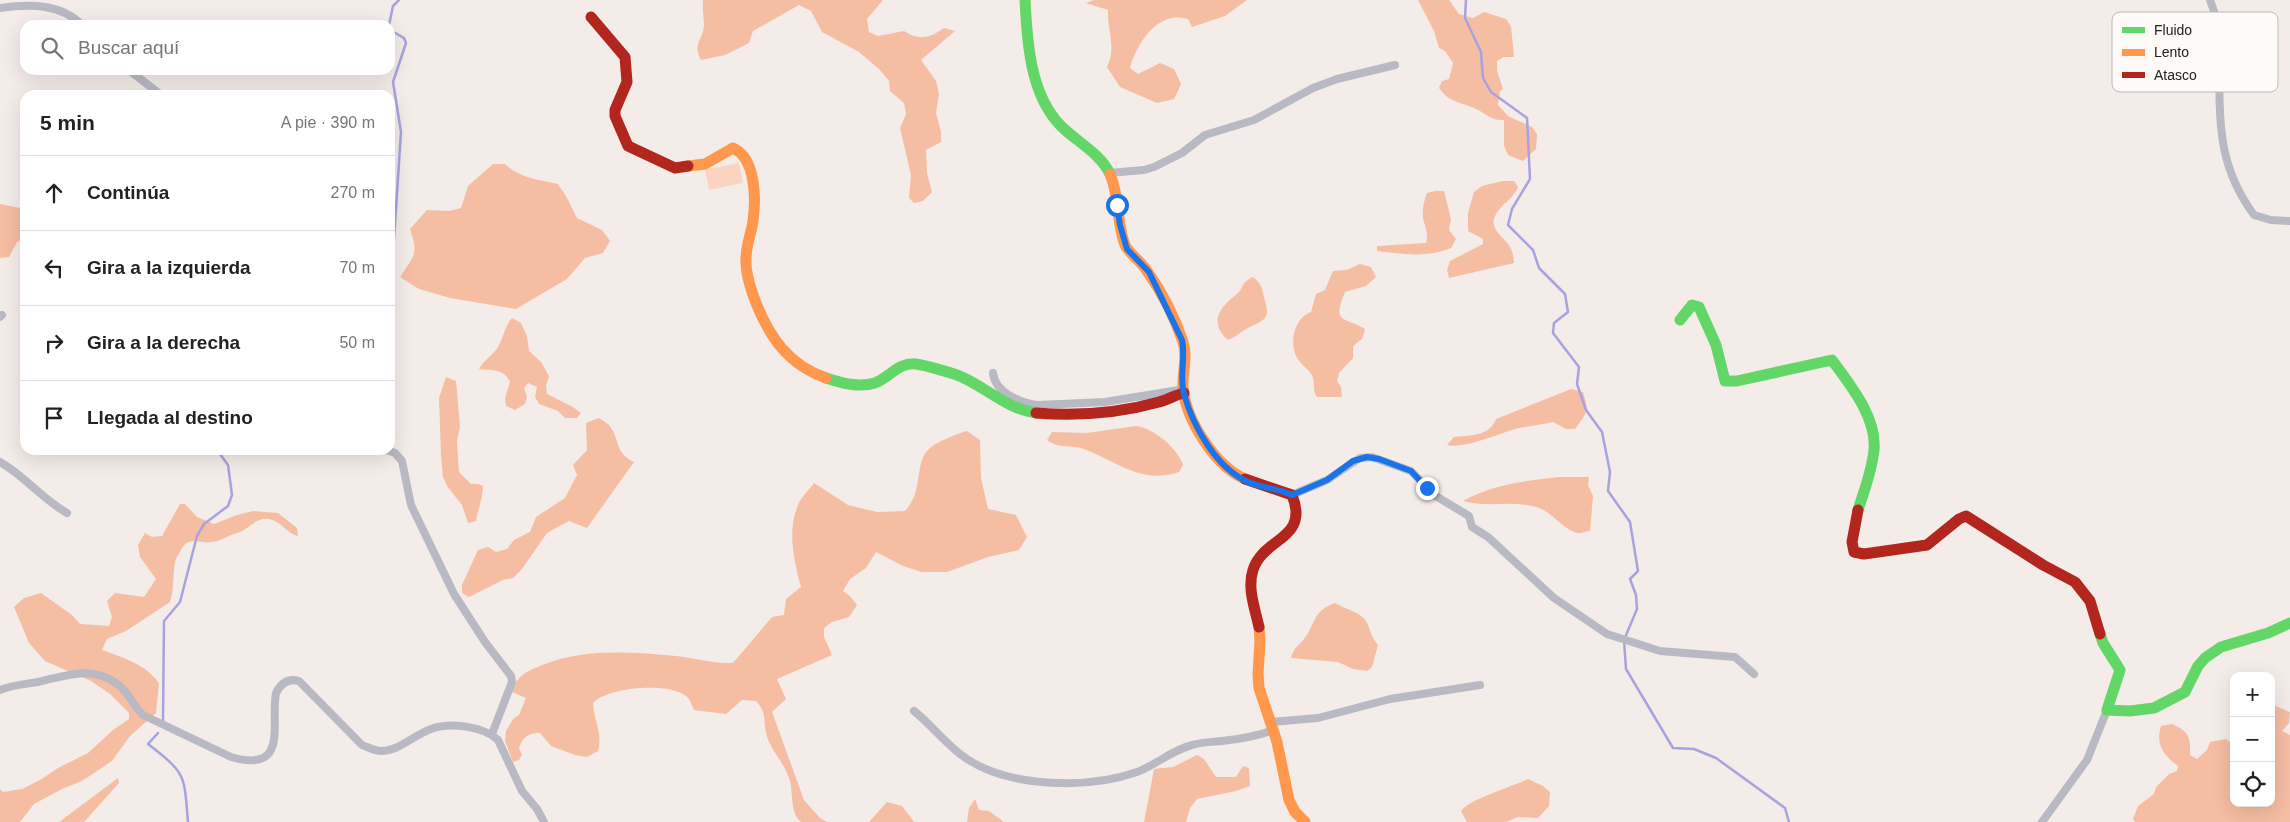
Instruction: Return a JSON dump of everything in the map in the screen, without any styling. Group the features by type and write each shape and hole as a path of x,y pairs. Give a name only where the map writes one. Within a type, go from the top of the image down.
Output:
{"street":[{"path":"1025,0 1030,53 1048,111 1059,125 1085,144 1109,173 1115,186 1124,242 1130,254 1149,272 1182,340 1185,355 1184,391 1204,440 1224,466 1250,483 1280,490 1292,495 1327,480 1360,458 1379,459 1411,471 1434,494 1469,516 1472,527 1488,537 1554,598 1606,634 1673,654 1735,657 1754,674"},
{"path":"2210,0 2214,12"},
{"path":"0,8 29,4 72,15 77,20"},
{"path":"590,17 625,57 627,82 615,110 615,116 628,146 675,168 705,164 733,148 742,151 746,156 754,210 746,252 747,273 773,338 786,354 796,362 834,382 855,385 873,383 903,364 918,364 963,377 1008,405 1034,413 1046,414 1128,408 1156,403 1184,391"},
{"path":"1109,173 1144,170 1154,167 1182,153 1205,135 1254,120 1313,88 1337,79 1395,65"},
{"path":"135,75 154,90"},
{"path":"2219,92 2220,132 2226,158 2238,192 2254,215 2271,220 2290,222"},
{"path":"1680,320 1692,305 1699,307 1716,345 1725,381 1744,380 1832,360 1864,409 1874,438 1874,458 1851,537 1854,552 1864,554 1927,546 1959,518 1966,516 2043,565 2075,582 2084,590 2090,601 2103,643 2120,670 2108,710 2087,760 2042,822"},
{"path":"993,373 997,384 1006,393 1027,404 1037,405 1106,402 1184,391"},
{"path":"395,453 402,461 411,505 454,594 485,642 511,676 512,682 492,734"},
{"path":"0,462 16,472 53,505 67,513"},
{"path":"1292,495 1297,508 1292,526 1280,543 1257,560 1251,579 1253,602 1260,637 1258,679 1273,726 1291,804 1297,816 1305,822"},
{"path":"2108,710 2154,708 2185,692 2198,666 2205,658 2222,647 2268,633 2290,623"},
{"path":"0,690 75,673 89,672 118,683 135,708 143,715 231,757 244,761 263,757 274,746 276,736 276,693 279,687 286,681 294,680 304,685 362,745 372,749 380,751 391,749 432,728 459,726 492,734 498,740 522,792 537,809 544,822"},
{"path":"914,711 956,750 979,766 1026,780 1053,783 1114,779 1138,771 1176,750 1192,745 1243,738 1273,726 1311,719 1390,699 1480,684"}],"shaded area":[{"path":"703,0 883,0 867,19 869,32 878,36 904,31 915,36 924,37 944,28 955,31 921,60 936,81 939,94 936,113 941,132 941,142 926,150 927,173 932,192 923,201 914,203 909,198 911,175 900,128 906,114 904,103 890,91 889,81 879,69 859,52 822,32 811,11 799,5 753,31 749,43 725,55 701,60 698,46 704,25"},
{"path":"1094,0 1247,0 1225,16 1192,27 1188,19 1174,18 1164,21 1150,31 1140,45 1130,68 1138,74 1160,63 1174,69 1181,84 1174,99 1157,103 1120,87 1107,67 1111,53 1108,10 1086,3"},
{"path":"1418,0 1449,0 1459,14 1473,18 1484,12 1506,19 1511,26 1514,57 1504,57 1497,61 1497,71 1503,89 1500,91 1498,105 1508,116 1532,127 1537,134 1536,149 1523,161 1508,155 1504,146 1504,120 1492,118 1476,109 1451,100 1439,88 1442,81 1449,79 1453,63 1445,51 1439,48 1434,31"},
{"path":"739,163 743,183 709,190 705,170"},
{"path":"493,164 505,164 523,175 558,184 577,218 602,230 610,241 603,253 585,258 567,279 516,309 450,298 419,289 400,277 414,255 414,245 410,229 427,210 449,211 461,208 468,186"},
{"path":"1503,181 1514,181 1518,187 1498,211 1495,216 1494,225 1495,229 1511,248 1514,263 1449,278 1447,270 1450,261 1483,244 1483,239 1468,231 1468,213 1474,192 1482,186"},
{"path":"1444,191 1451,219 1449,230 1456,239 1451,248 1423,254 1377,251 1377,246 1426,243 1427,234 1423,218 1424,205 1427,193"},
{"path":"0,204 20,208 20,240 9,257 0,258"},
{"path":"1360,264 1371,267 1376,277 1366,286 1345,292 1341,302 1340,314 1342,318 1365,329 1362,339 1353,346 1353,358 1339,373 1337,381 1341,387 1342,397 1317,397 1312,376 1296,356 1293,342 1296,327 1311,312 1316,294 1325,290 1333,271 1347,270"},
{"path":"1253,277 1262,288 1267,314 1263,320 1228,340 1219,327 1219,315 1226,304"},
{"path":"512,318 521,323 527,336 529,351 541,362 549,376 546,386 547,394 581,413 577,418 565,418 558,411 539,404 535,397 537,387 528,383 524,388 527,397 525,404 515,410 506,406 505,398 510,382 501,372 479,369 498,347"},
{"path":"446,377 456,381 460,427 457,441 459,472 471,484 483,486 476,521 468,523 462,505 447,486 443,477 439,398"},
{"path":"1571,389 1583,392 1587,408 1585,415 1575,429 1566,429 1553,422 1515,429 1472,443 1454,446 1447,445 1454,437 1484,432 1493,425 1496,419"},
{"path":"599,418 608,424 612,430 623,454 634,462 587,528 569,521 547,533 522,569 513,578 503,580 469,597 462,593 462,585 478,550 488,547 496,552 507,549 514,540 530,532 536,517 565,498 577,475 573,465 587,450 586,423"},
{"path":"1136,426 1150,430 1170,445 1183,465 1179,472 1153,476 1141,474 1084,449 1061,446 1047,440 1052,432 1087,433"},
{"path":"967,431 980,440 981,478 988,509 1016,515 1027,537 1019,550 988,557 947,572 922,572 903,566 876,552 866,568 850,579 843,591 857,605 849,617 832,622 824,628 824,637 832,655 777,679 786,699 772,712 804,800 820,818 827,822 801,822 797,818 793,807 789,778 768,739 763,713 756,701 742,700 726,714 694,710 686,696 666,689 638,688 611,693 593,703 599,733 598,751 587,757 575,755 551,746 540,733 536,733 524,738 519,748 522,755 519,760 513,762 505,741 506,731 513,719 519,715 526,698 512,692 520,677 528,671 577,655 610,652 683,657 719,663 733,663 772,617 784,615 786,599 801,587 794,557 793,525 799,502 814,483 848,505 877,512 905,511 915,495 921,463 928,450 941,441"},
{"path":"1559,477 1589,477 1588,485 1593,496 1590,531 1579,533 1568,529 1547,512 1536,507 1518,504 1481,504 1463,501 1498,487"},
{"path":"180,504 185,504 197,517 214,524 253,511 278,513 297,528 298,536 272,520 264,519 219,540 209,542 192,541 185,544 175,561 170,602 126,631 107,639 102,650 140,666 159,683 156,713 130,736 112,761 82,781 34,804 20,822 0,822 0,789 3,792 22,789 40,780 58,768 88,753 113,730 129,719 129,713 110,694 91,681 45,661 29,643 14,607 24,598 41,593 72,615 80,624 109,626 112,617 107,601 115,593 144,597 156,579 140,557 138,545 145,533 152,537 162,536"},
{"path":"1335,603 1355,612 1363,618 1378,645 1372,667 1367,671 1353,669 1338,662 1291,658 1294,650 1308,633 1318,614"},
{"path":"2275,706 2290,712 2289,723 2282,731 2290,735 2290,822 2135,822 2133,819 2138,806 2154,794 2156,787 2169,774 2177,771 2178,766 2165,754 2160,744 2159,733 2161,726 2172,724 2182,729 2188,736 2190,755 2197,759 2207,750 2210,742 2226,739 2230,742 2230,807 2275,807"},
{"path":"1197,755 1204,759 1216,777 1236,777 1243,766 1249,768 1250,786 1236,791 1197,799 1190,808 1186,822 1144,822 1154,769 1173,767"},
{"path":"118,778 119,783 84,822 59,822"},
{"path":"1528,779 1543,786 1550,792 1549,806 1538,818 1518,817 1506,822 1467,822 1461,811 1473,802"},
{"path":"975,799 979,810 989,811 1004,822 967,822 969,808"},
{"path":"887,802 902,806 914,822 869,822"}],"waterway":[{"path":"390,20 393,6 399,0"},
{"path":"1466,0 1465,18 1481,52 1483,78 1491,92 1527,118 1530,179 1512,209 1508,225 1533,250 1539,268 1565,294 1568,312 1554,323 1553,333 1579,367 1577,384 1586,410 1602,432 1610,472 1608,491 1630,522 1638,571 1630,579 1636,595 1637,609 1624,640 1626,669 1673,748 1694,749 1716,758 1785,808 1789,822"},
{"path":"394,90 393,82 406,43 404,38 395,33"},
{"path":"395,94 401,132 395,224"},
{"path":"163,721 164,621 180,602 197,536 204,524 228,506 232,495 228,465 221,455"},
{"path":"158,733 148,744 177,769 186,794 188,822"}],"traffic: fast":[{"path":"1025,0 1032,67 1043,99 1061,126 1094,154 1110,174"},
{"path":"1680,320 1692,305 1699,307 1716,345 1725,381 1737,381 1832,360 1861,402 1867,414 1874,438 1872,466 1858,510"},
{"path":"826,378 838,382 863,385 875,383 905,365 916,364 960,376 1016,408 1036,413"},
{"path":"2100,634 2103,643 2120,670 2107,710 2130,711 2154,708 2185,692 2198,666 2205,658 2221,647 2268,633 2290,623"}],"traffic: slow":[{"path":"688,166 705,164 733,148 741,153 750,170 754,191 753,221 746,252 746,267 754,298 768,328 782,349 801,366 826,378"},
{"path":"1110,174 1125,245 1145,267 1158,288 1183,342 1185,353 1183,388 1190,414 1204,441 1213,453 1234,473 1245,479"},
{"path":"1259,627 1259,688 1277,742 1289,800 1295,812 1305,822"}],"traffic: jam":[{"path":"591,17 625,57 627,82 615,110 615,116 628,146 675,168 688,166"},
{"path":"1036,413 1082,414 1113,411 1144,406 1184,393"},
{"path":"1245,479 1292,495 1296,510 1295,521 1290,530 1258,559 1253,570 1251,591 1259,627"},
{"path":"1858,510 1852,542 1854,552 1864,554 1927,545 1959,519 1966,516 2043,565 2075,582 2090,601 2100,634"}],"route":[{"path":"1117,205 1120,225 1127,249 1149,272 1182,340 1184,351 1184,393 1204,440 1216,458 1229,471 1250,483 1280,490 1292,495 1327,480 1353,461 1372,457 1411,471 1416,474 1427,488"}]}
